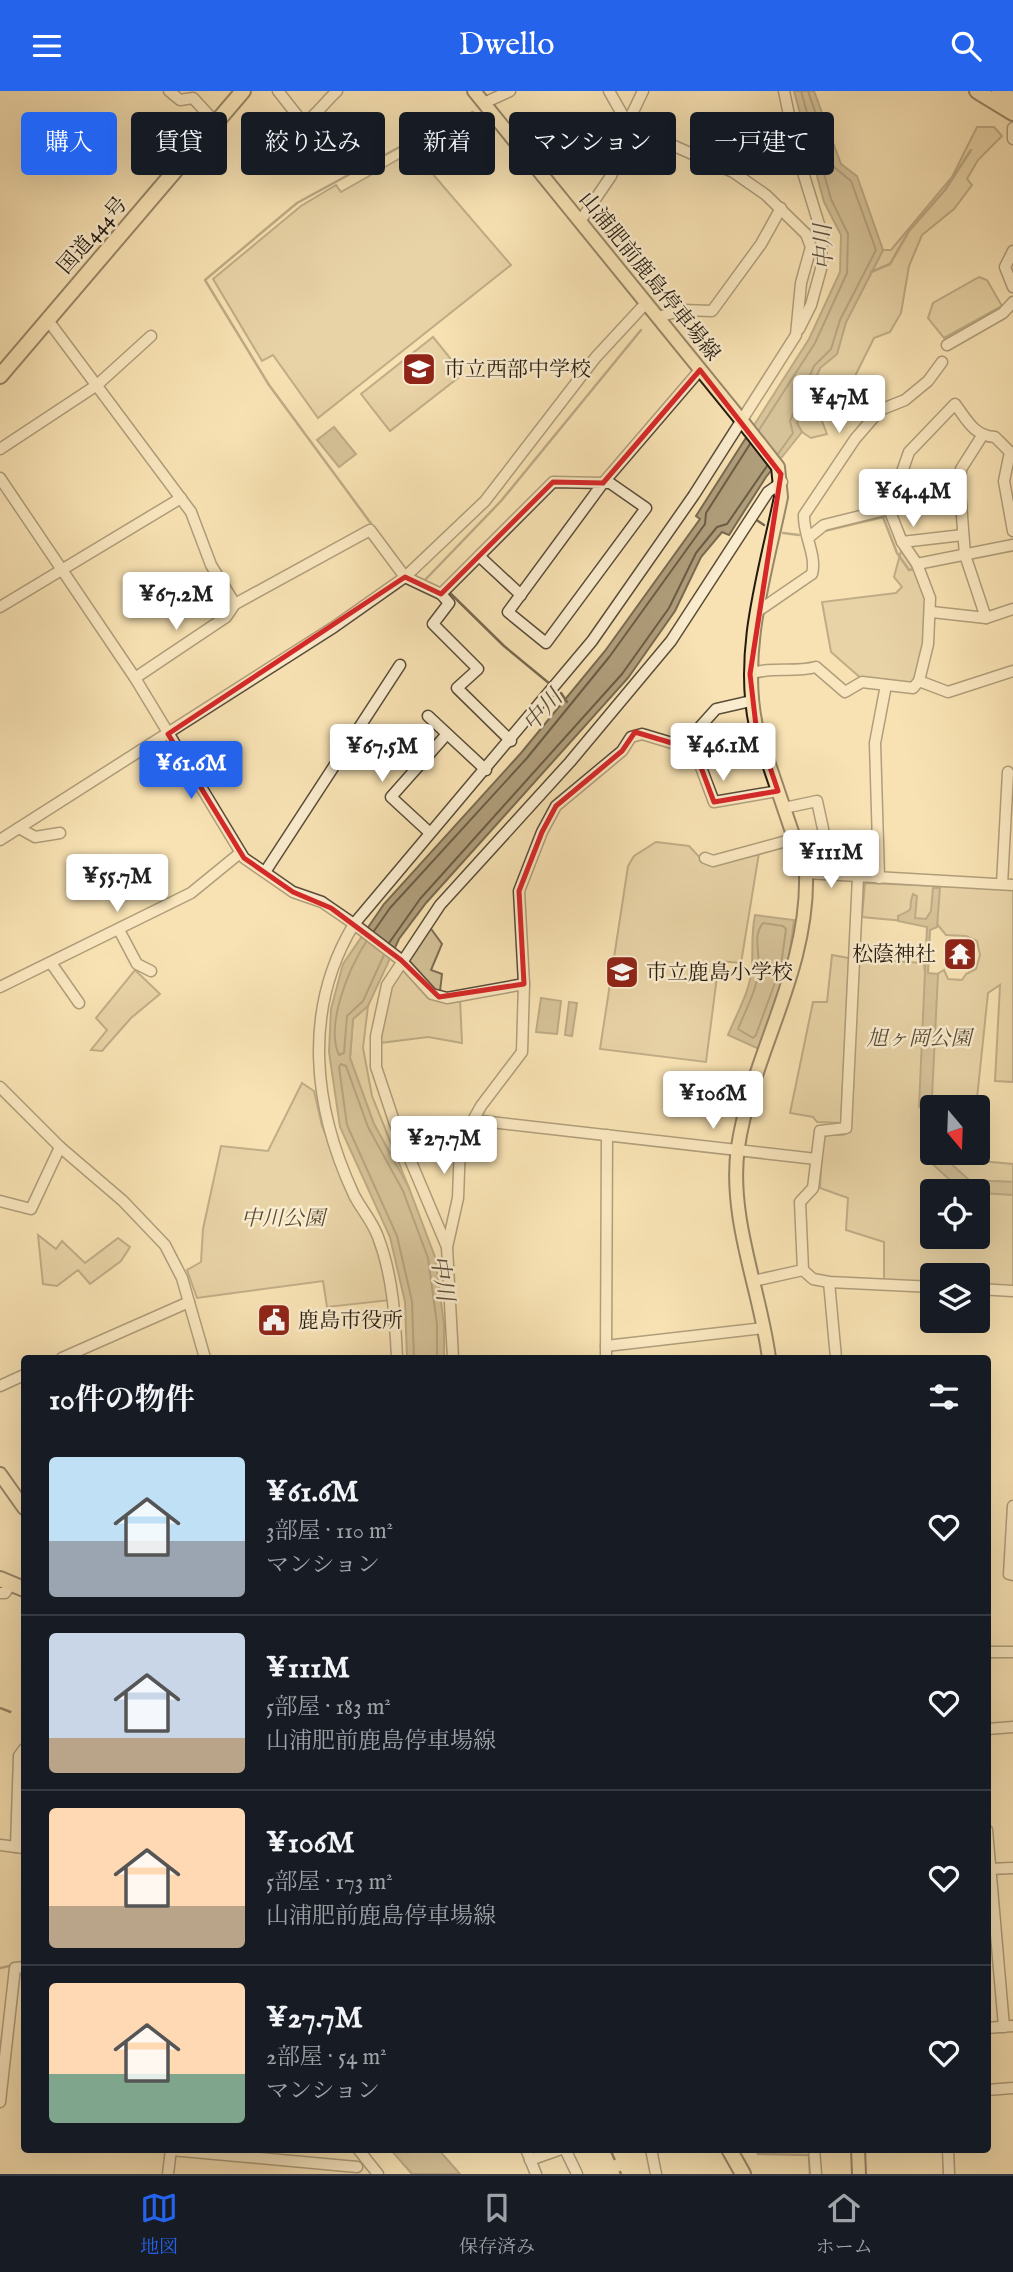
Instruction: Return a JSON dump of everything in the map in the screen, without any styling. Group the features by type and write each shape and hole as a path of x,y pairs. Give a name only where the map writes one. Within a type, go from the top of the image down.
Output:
{"highway":[{"name":"国道444号","path":"225,112 243,91"},
{"path":"977,91 1013,113"},
{"path":"999,91 1013,100"},
{"name":"国道444号","path":"0,376 171,175"},
{"path":"731,2153 743,2174"}],"main road":[{"name":"山浦肥前鹿島停車場線","path":"474,91 742,421 778,467 782,482"},
{"path":"768,1355 741,1234 738,1150 756,1078 792,976 807,895 806,873 751,701 750,674 758,611 782,482"},
{"path":"0,1473 21,1504"},
{"path":"858,2153 859,2174"}],"street":[{"path":"169,91 180,100 193,98 206,112"},
{"path":"278,91 304,124 337,91"},
{"path":"484,103 510,91"},
{"path":"608,91 621,112"},
{"path":"632,112 643,91"},
{"path":"397,1355 394,1299 378,1236 355,1196 326,1121 320,1090 320,1035 325,996 342,944 354,924 511,741 627,594 796,335 811,305 821,269 822,247 819,220 797,153 784,91"},
{"path":"1013,128 1013,139"},
{"path":"676,147 733,172 781,208 806,235 811,247 801,283 796,335"},
{"path":"581,221 611,175"},
{"path":"658,317 682,310 712,311 761,244 781,208"},
{"path":"811,247 822,247"},
{"path":"1013,251 1005,267 1013,287"},
{"path":"947,345 1003,313 1013,302"},
{"path":"0,840 168,734 405,577 485,501 596,357 646,303"},
{"path":"47,319 191,512 211,565 234,604"},
{"path":"0,449 97,386 151,336"},
{"path":"758,611 812,573 814,562 803,529 804,515 855,439 880,410 905,400 928,381 942,362"},
{"path":"441,594 552,482 603,483 610,483 646,508 546,643 508,612 603,483 701,370"},
{"path":"750,674 760,670 801,671 816,667 845,692 862,682 913,688 919,681 932,612 917,564 902,543 888,509 909,452 951,405 955,404 982,436 995,437 1012,453 1004,481 1013,531"},
{"path":"982,436 961,469 960,490 965,555 986,618"},
{"path":"0,478 135,678 240,853 293,892 321,902 354,924 401,960 426,989 439,997 524,984"},
{"path":"898,480 960,490"},
{"path":"446,1247 395,1124 376,1067 376,1037 387,985 401,960 440,905 570,762 671,641 768,492 782,482"},
{"path":"0,607 181,498"},
{"path":"808,538 824,525 888,509"},
{"path":"135,678 226,617 234,604 370,530 405,577 441,594 449,603 433,624 478,669 457,688 511,741"},
{"path":"902,543 962,534"},
{"path":"917,564 1013,545"},
{"path":"479,556 521,595"},
{"path":"932,612 986,618 1013,610"},
{"path":"265,871 400,665"},
{"path":"919,681 948,692 1013,670"},
{"path":"879,878 875,743 886,685"},
{"path":"453,1355 446,1247 458,1198 460,1144 473,1120 522,1052 524,984 519,891 556,806 622,751 636,734 672,743 690,738 716,709 751,701"},
{"path":"428,716 486,770"},
{"path":"430,833 391,797 447,734"},
{"path":"690,738 714,801 778,790"},
{"path":"806,873 1008,885 1008,772"},
{"path":"784,808 817,801 833,875"},
{"path":"19,828 35,837 61,833"},
{"path":"705,858 713,861 794,839"},
{"path":"0,987 191,893 240,853"},
{"path":"858,877 846,1128 824,1128 820,1131 813,1188 800,1202 803,1270 813,1279 829,1282 920,1286"},
{"path":"119,930 137,964 150,971"},
{"path":"51,963 79,1003"},
{"path":"0,1087 60,1147 123,1201 165,1245 189,1302 204,1355"},
{"path":"473,1120 817,1159"},
{"path":"606,1355 607,1135"},
{"path":"0,1201 31,1209 60,1147"},
{"path":"753,1281 803,1270"},
{"path":"829,1282 836,1355"},
{"path":"990,1290 1013,1291"},
{"path":"69,1355 189,1302"},
{"path":"606,1346 764,1328"},
{"path":"0,1386 21,1376"},
{"path":"1013,1506 1009,1574 1013,1575"},
{"path":"991,1652 1013,1652"},
{"path":"991,1729 1013,1727"},
{"path":"0,1845 20,1847 21,1753"},
{"path":"991,1869 1013,1868"},
{"path":"991,1885 1009,2027 991,2028"},
{"path":"0,2102 15,1968 21,1967"},
{"path":"991,2090 1013,2088"},
{"path":"168,2174 171,2153"},
{"path":"198,2153 357,2171 358,2153"},
{"path":"361,2153 378,2174"},
{"path":"530,2153 534,2158 536,2174"},
{"path":"534,2158 550,2153"},
{"path":"565,2153 577,2174"},
{"path":"652,2153 656,2174"},
{"path":"814,2153 816,2174"},
{"path":"948,2153 949,2174"}],"highlighted area":[{"path":"700,370 781,474 750,674 756,726 778,791 714,802 690,738 672,743 635,732 622,751 556,806 542,832 519,891 524,984 439,997 401,960 331,908 293,892 244,858 168,734 405,577 441,594 553,482 603,483"}],"green space":[{"path":"977,127 994,127 1002,136 978,160 967,179 972,185 954,209 922,235 909,266 901,313 890,332 874,338 855,376 829,394 820,416 827,434 811,438 802,432 797,423 820,368 837,354 846,322 883,250 891,250 952,177"},
{"path":"399,159 399,175 434,175 511,265 318,418 273,355 262,361 213,279 301,206 336,185 341,192 371,175 385,175 385,167"},
{"path":"979,277 987,280 1002,306 944,338 928,318 933,303"},
{"path":"433,337 463,374 390,431 361,394"},
{"path":"901,551 921,584 927,613 917,679 912,684 863,680 831,652 822,602 896,593 902,587 894,577"},
{"path":"656,842 689,846 704,862 759,853 741,963 719,961 706,1062 600,1049 628,866 634,856"},
{"name":"旭ヶ岡公園","path":"865,883 1013,889 1013,1082 995,1081 1000,985 988,993 977,1095 920,1095 920,1165 990,1165 990,1162 1013,1164 1013,1182 990,1179 920,1179 920,1249 990,1249 990,1184 1013,1188 1013,1287 990,1286 990,1263 920,1263 920,1281 884,1280 884,1242 846,1230 848,1198 820,1188 823,1134 843,1135 850,1131 859,959 924,963 925,974 937,974 944,970 948,979 962,980 966,974 976,969 980,955 977,941 966,936 946,935 937,924 862,917"},
{"path":"429,926 442,944 431,970 442,974 439,1000 460,999 462,1043 428,1037 380,1043 391,987"},
{"path":"832,955 849,958 841,1123 817,1122 813,1117 790,1113 813,1002 827,1002"},
{"path":"135,970 160,994 131,1018 102,1051 91,1050 107,1030 96,1018"},
{"path":"368,1006 363,1048 372,1096 409,1188 374,1124 350,1058 353,1019"},
{"name":"中川公園","path":"302,1083 314,1091 322,1126 352,1198 375,1237 391,1300 327,1307 323,1281 197,1298 187,1270 201,1262 203,1229 221,1146 268,1151"},
{"path":"38,1235 56,1249 62,1241 85,1263 118,1238 130,1247 121,1261 90,1284 78,1270 57,1286 43,1284"}],"water":[{"path":"794,91 814,91 822,112 800,112"},
{"path":"834,145 841,164 857,176 883,250 846,322 837,354 820,368 797,423 802,432 766,477 729,535 722,532 701,557 675,611 628,678 426,903 399,939 368,1006 353,1019 350,1058 374,1124 409,1188 435,1257 444,1324 444,1355 407,1355 405,1302 390,1237 340,1127 329,1052 331,1009 343,964 384,904 521,753 605,651 700,519 696,516 809,339 840,272 841,235 824,202 817,175 834,175"},
{"path":"334,427 356,454 339,467 317,440"},
{"path":"933,888 940,888 937,927 930,930 928,973 938,974 932,1095 920,1095 920,1108 919,1107 927,927 898,921 898,916 910,909 913,894 917,896 915,918 926,919 931,911"},
{"path":"755,915 794,920 788,967 759,1049 728,1035 749,983"},
{"path":"541,998 561,1001 557,1034 536,1032"},
{"path":"569,1002 577,1003 572,1036 565,1035"},
{"path":"934,1165 953,1165 968,1179 949,1179"},
{"path":"990,1181 1013,1182 1013,1195 990,1194"},
{"path":"394,2153 442,2153 460,2174 412,2174"}],"waterway":[{"path":"375,529 269,385 205,280 297,203 399,147"},
{"path":"871,272 890,264 909,231 945,190 971,150"},
{"path":"424,581 501,501 641,330"},
{"path":"824,531 883,517 897,553 909,570 914,569"},
{"path":"755,519 764,525"},
{"path":"783,533 799,535"},
{"name":"中川","path":"450,593 504,646 550,684"},
{"name":"中川","path":"561,693 567,702"},
{"path":"0,1968 14,1965"},
{"path":"0,2054 3,2031"},
{"path":"758,2153 809,2155 810,2174"}],"railway":[{"path":"0,1708 21,1716"},
{"path":"612,2153 621,2174"}],"place":[{"name":"市立西部中学校","path":"419,369"},
{"name":"松蔭神社","path":"960,954"},
{"name":"市立鹿島小学校","path":"622,972"},
{"name":"鹿島市役所","path":"274,1320"}]}
